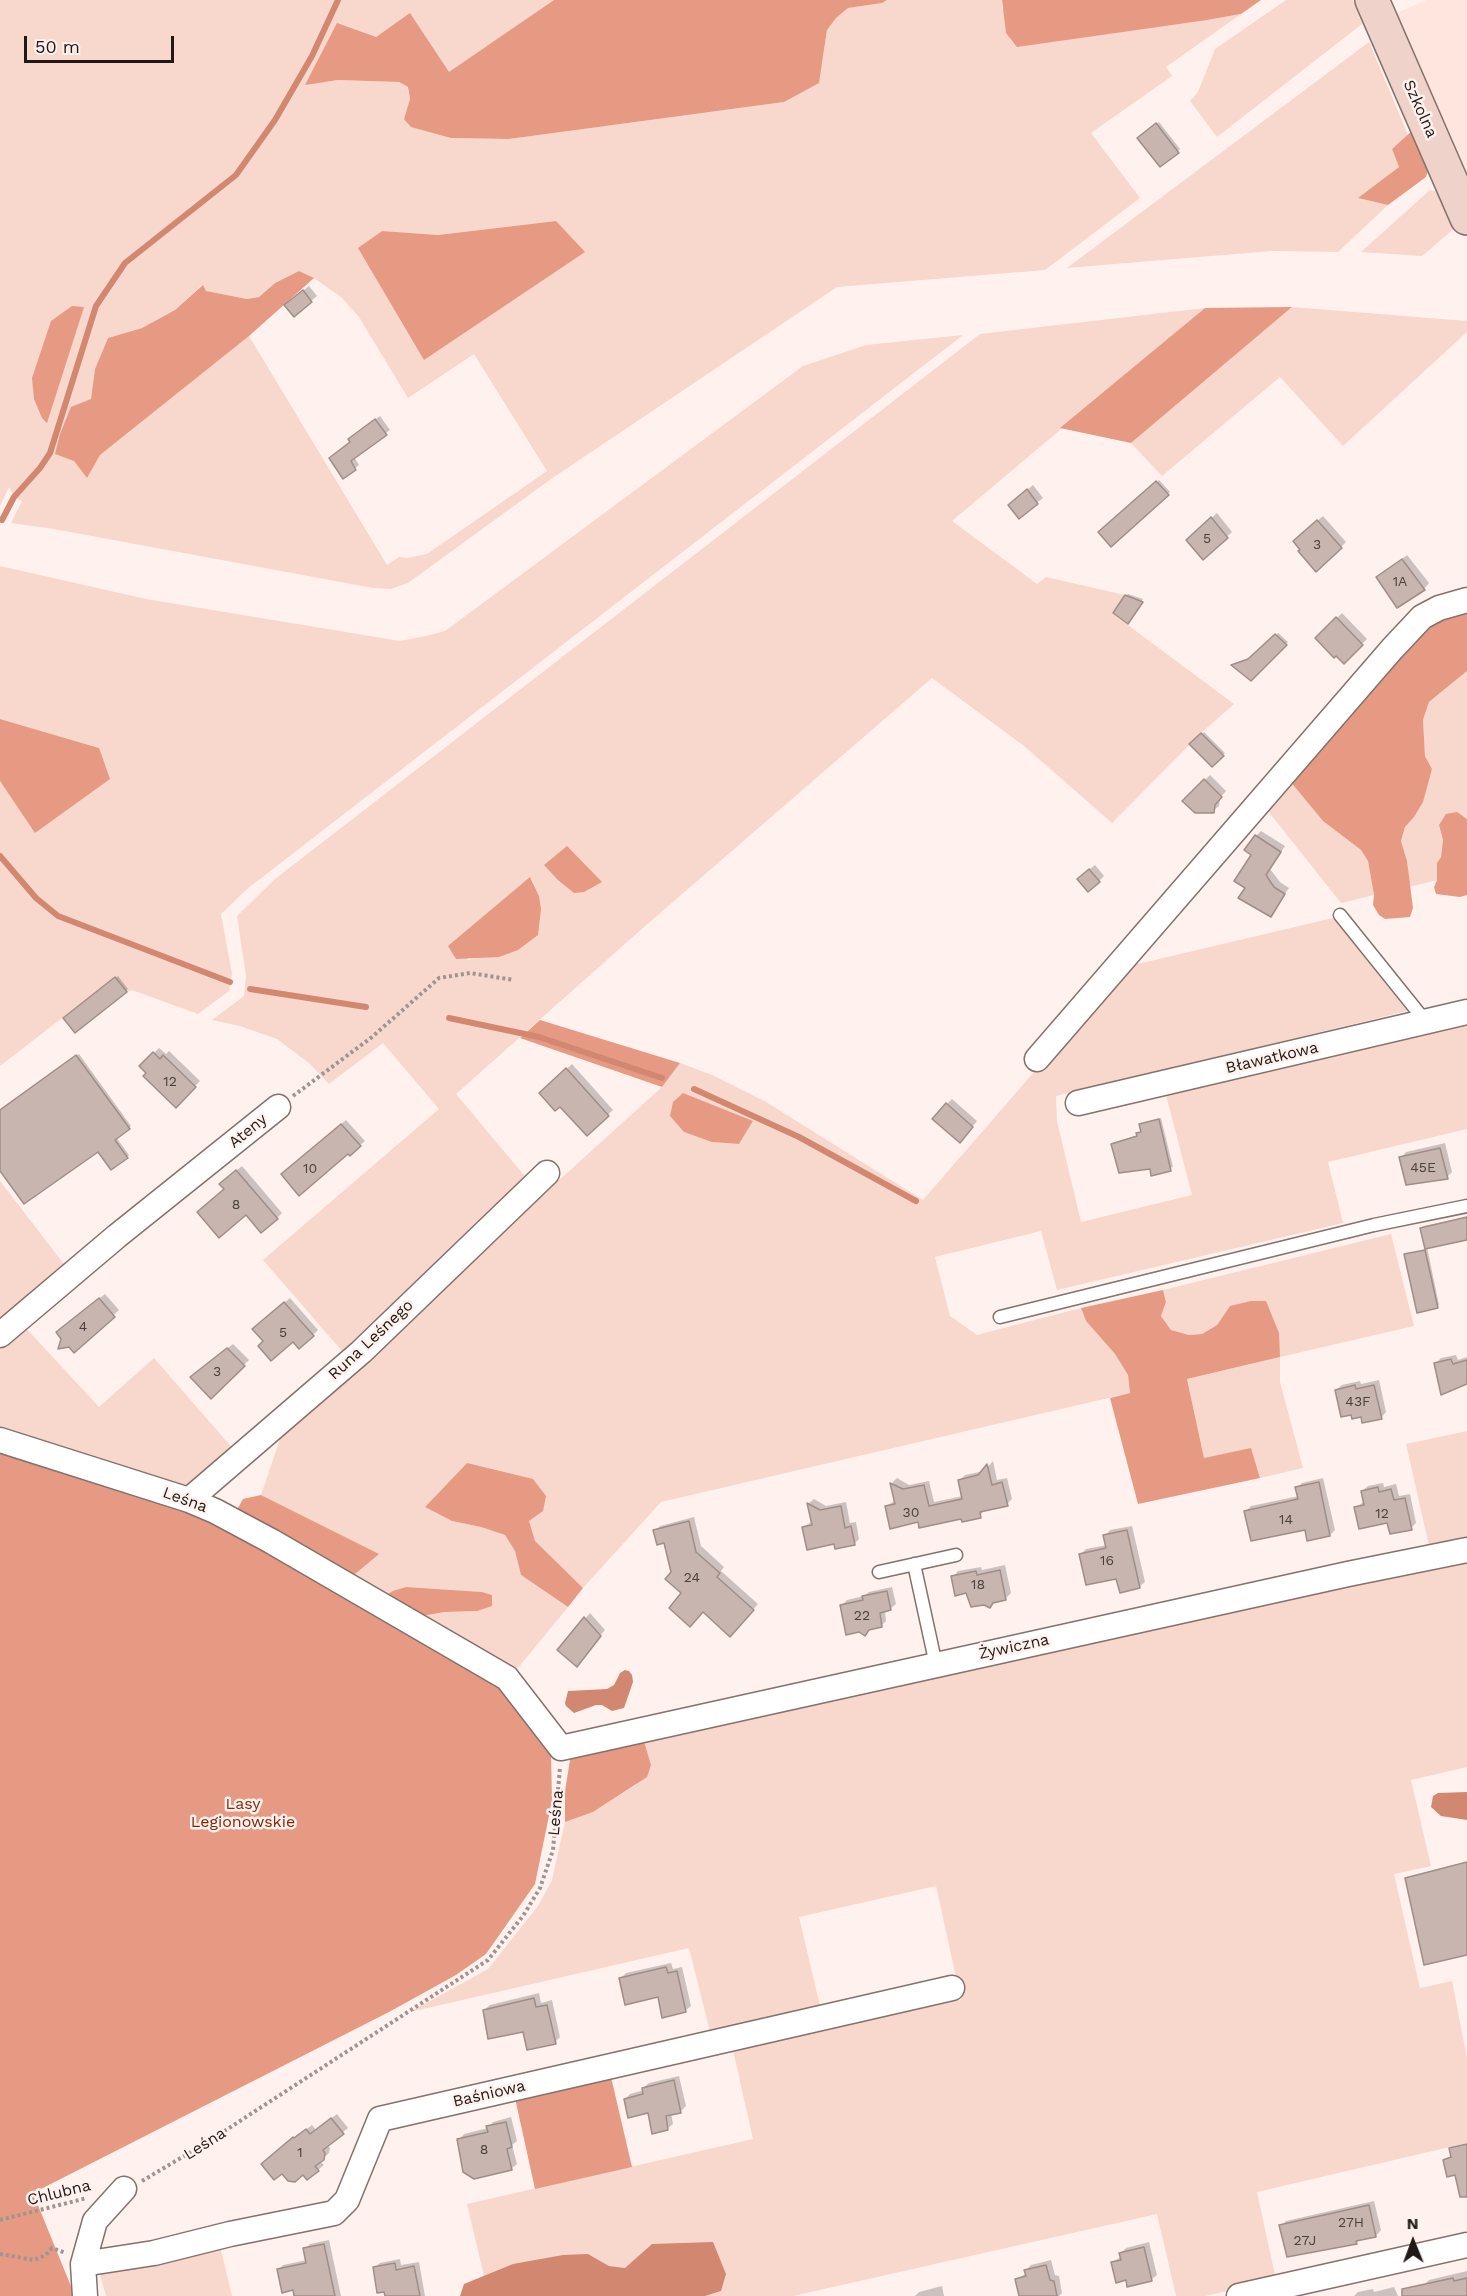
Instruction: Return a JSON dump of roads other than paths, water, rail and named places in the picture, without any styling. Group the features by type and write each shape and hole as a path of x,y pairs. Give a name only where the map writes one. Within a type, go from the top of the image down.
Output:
{"street":[{"name":"Szkolna","path":"1372,0 1467,218"},
{"path":"1037,1059 1422,617 1438,608 1467,600"},
{"name":"Bławatkowa","path":"1078,1103 1467,1012"},
{"name":"Ateny","path":"0,1335 117,1236 278,1107"},
{"name":"Runa Leśnego","path":"189,1500 361,1352 547,1173"},
{"name":"Leśna","path":"0,1440 189,1500 271,1541 507,1678 561,1748"},
{"name":"Żywiczna","path":"561,1748 1348,1574 1467,1550"},
{"name":"Baśniowa","path":"83,2264 154,2253 230,2234 334,2213 347,2200 380,2119 952,1988"},
{"path":"85,2296 83,2264 95,2221 124,2189"},
{"path":"1239,2296 1467,2245"}],"lane":[{"path":"1340,915 1426,1022"},
{"path":"1000,1317 1363,1228 1467,1206"},
{"path":"879,1572 956,1555"},
{"path":"914,1564 936,1665"}],"waterway":[{"path":"2,520 14,497 50,453 96,306 125,263 236,175 275,120 312,56 338,0"},
{"path":"0,856 36,898 58,916 230,982"},
{"path":"250,989 366,1007"},
{"path":"449,1018 539,1037 662,1078"},
{"path":"694,1089 799,1137 916,1201"}],"park label":[{"name":"Lasy Legionowskie","path":"243,1813"}]}
